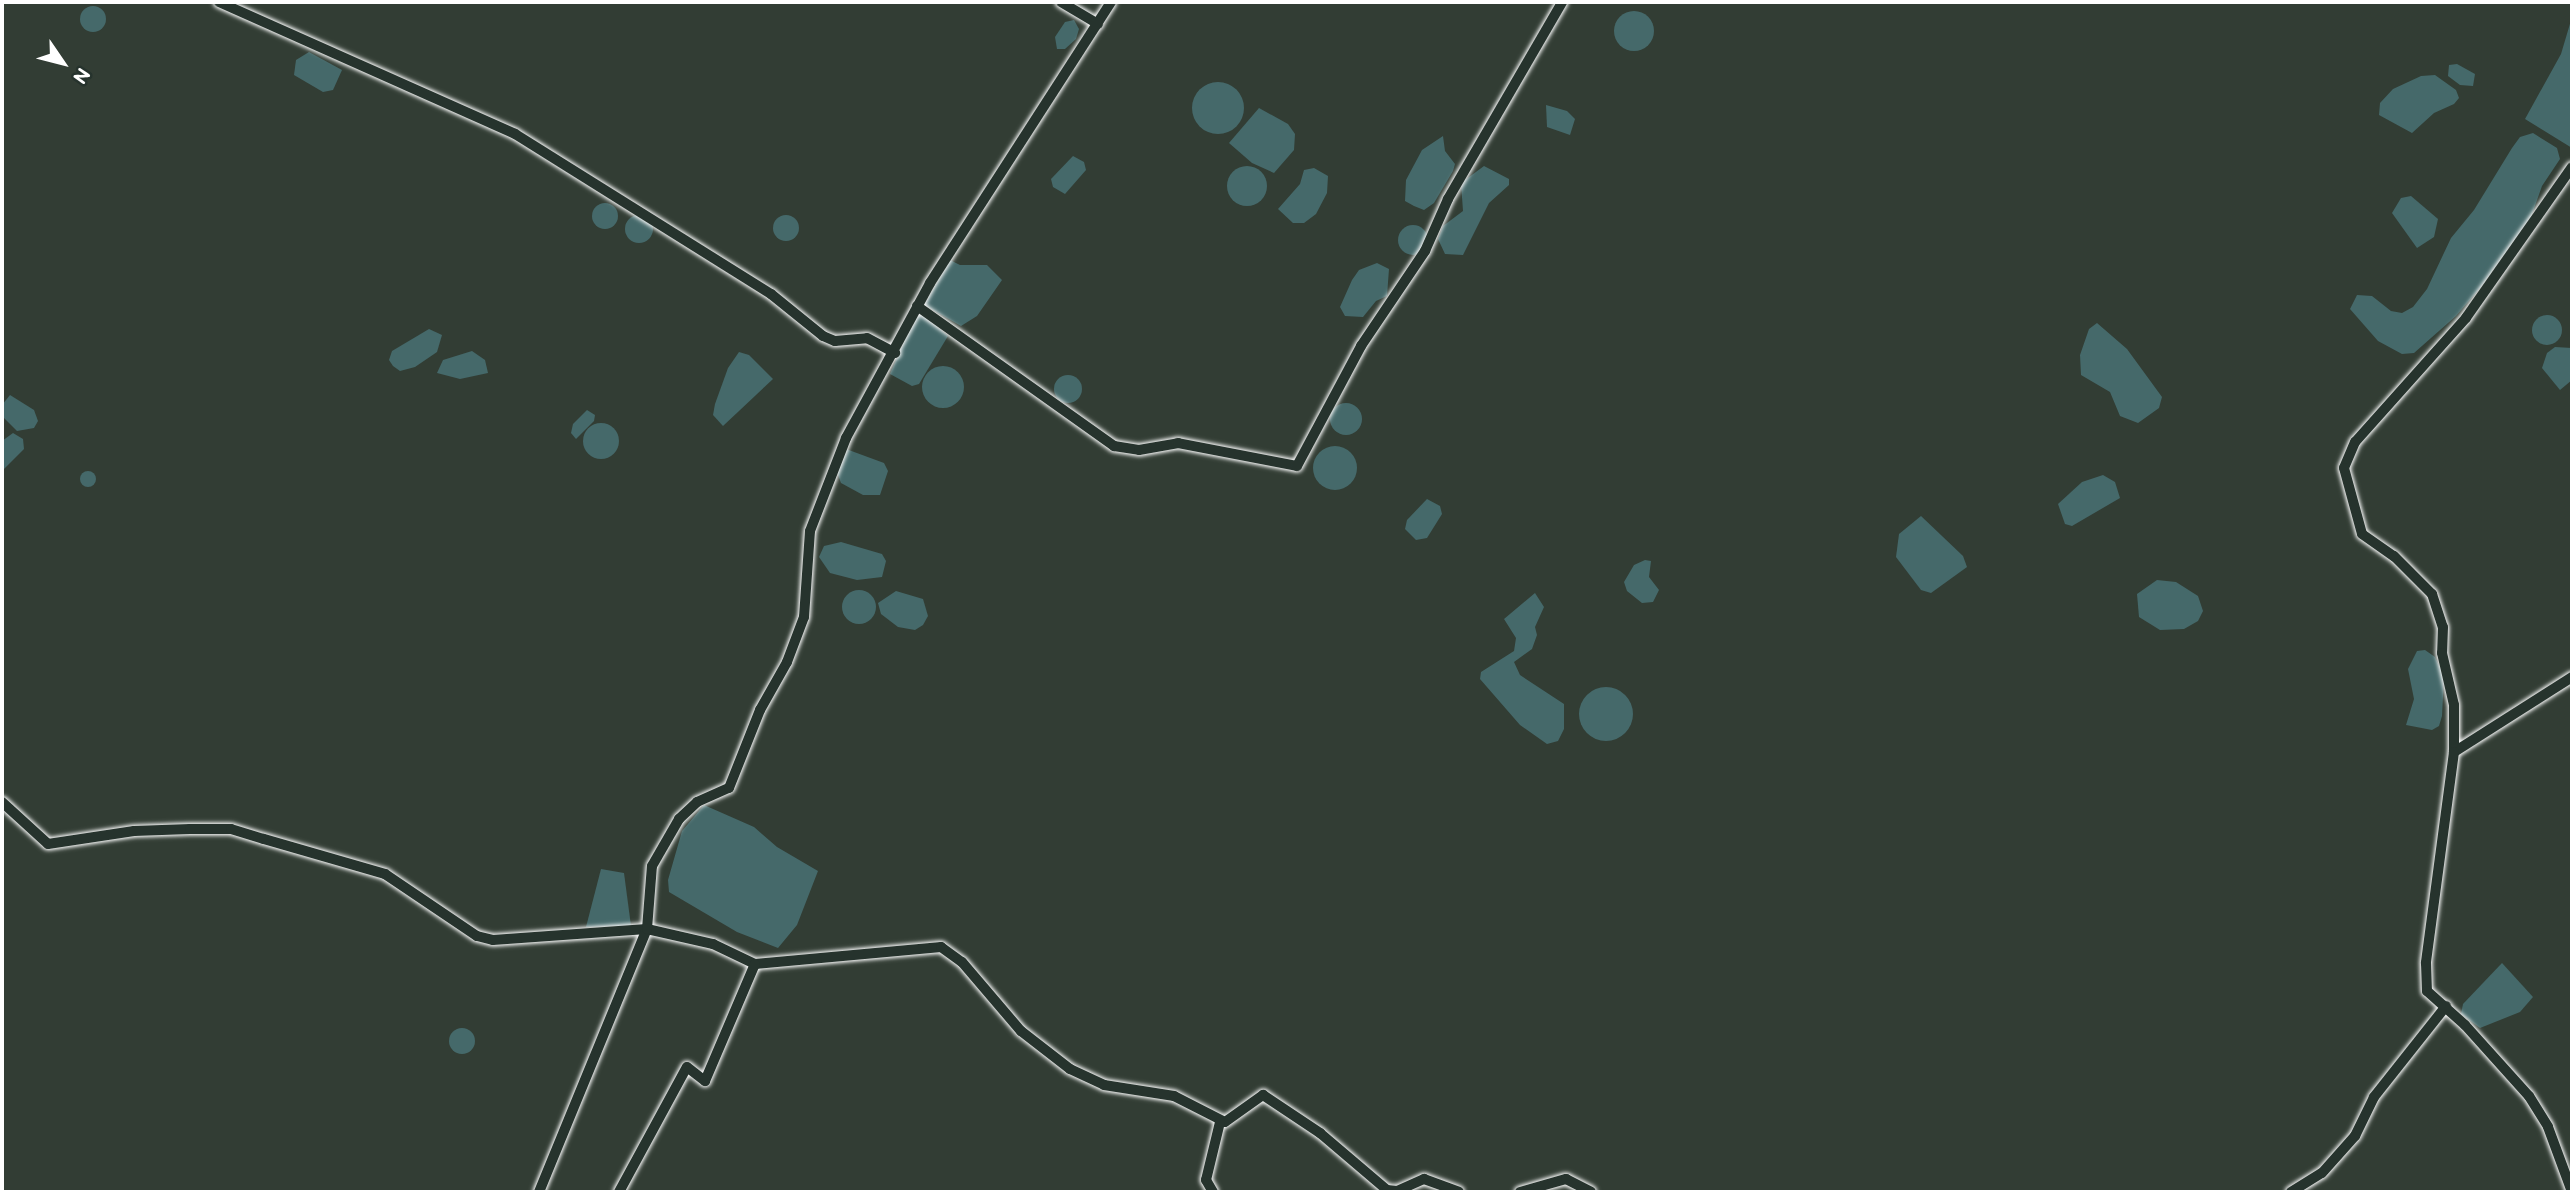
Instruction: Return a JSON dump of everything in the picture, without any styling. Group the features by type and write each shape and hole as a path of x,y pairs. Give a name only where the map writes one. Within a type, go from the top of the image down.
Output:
{"street":[{"path":"219,2 488,120 730,268 823,337 835,341 867,338 895,353"},
{"path":"1061,2 1098,24"},
{"path":"539,1192 647,929 649,884 658,855 679,819 697,802 729,788 761,710 787,662 804,617 810,531 827,482 857,415 895,353 917,306 1111,2"},
{"path":"917,306 1114,446 1139,450 1178,443 1297,466 1361,346 1425,251 1448,199 1562,2"},
{"path":"2572,167 2466,318 2355,442 2344,468 2362,534 2394,556 2432,594 2443,627 2442,653 2454,705 2454,752 2426,963 2427,991 2446,1006 2529,1096 2548,1127 2572,1192"},
{"path":"2454,752 2572,677"},
{"path":"2,802 48,845 134,831 190,829 231,830 264,839 335,863 385,874 477,936 493,940 647,929 713,944 755,964 941,947 962,962 1021,1031 1070,1069 1104,1085 1174,1096 1220,1122 1232,1120 1263,1095 1320,1132 1387,1190 1397,1191 1424,1179 1459,1192"},
{"path":"619,1192 687,1067 705,1081 755,964"},
{"path":"2291,1192 2322,1173 2355,1136 2374,1097 2446,1006"},
{"path":"1213,1192 1206,1180 1220,1122"},
{"path":"1520,1192 1566,1179 1591,1192"}],"water":[{"path":"93,6 102,10 106,19 102,28 93,32 84,28 80,19 84,10"},
{"path":"1634,11 1648,17 1654,31 1648,45 1634,51 1620,45 1614,31 1620,17"},
{"path":"2572,17 2572,148 2525,119 2561,54"},
{"path":"1074,20 1079,29 1076,39 1065,49 1057,49 1055,37 1065,22"},
{"path":"309,52 342,70 333,90 323,92 294,75 296,60"},
{"path":"2457,64 2475,74 2473,86 2460,85 2448,76 2449,65"},
{"path":"2435,75 2456,90 2459,98 2454,104 2434,113 2412,133 2379,115 2380,103 2393,89 2421,76"},
{"path":"1218,82 1228,84 1236,90 1242,98 1242,118 1236,126 1228,132 1218,134 1208,132 1200,126 1194,118 1192,108 1194,98 1200,90 1208,84"},
{"path":"1546,105 1567,111 1575,119 1570,135 1547,127"},
{"path":"1259,108 1288,124 1295,134 1294,150 1274,173 1252,163 1229,143"},
{"path":"2533,133 2557,148 2560,159 2542,186 2531,217 2481,287 2456,316 2414,353 2402,354 2378,341 2350,309 2357,295 2372,296 2391,311 2402,313 2413,307 2427,289 2451,238 2474,210 2512,148 2520,137"},
{"path":"1443,136 1445,151 1455,164 1434,203 1424,210 1405,201 1406,180 1422,150"},
{"path":"1073,156 1084,162 1086,170 1065,194 1053,187 1051,179"},
{"path":"1247,166 1255,167 1261,172 1266,178 1266,194 1261,200 1255,205 1247,206 1239,205 1233,200 1228,194 1227,186 1228,178 1233,172 1239,167"},
{"path":"1484,166 1509,179 1509,185 1489,203 1463,255 1445,254 1438,239 1443,226 1463,211 1461,183"},
{"path":"1314,168 1328,176 1327,193 1316,214 1304,223 1293,223 1278,209 1300,184 1304,170"},
{"path":"2411,196 2438,219 2434,237 2417,248 2392,213 2401,198"},
{"path":"605,203 614,207 618,216 614,225 605,229 596,225 592,216 596,207"},
{"path":"639,215 649,219 653,229 649,239 639,243 629,239 625,229 629,219"},
{"path":"786,215 795,219 799,228 795,237 786,241 777,237 773,228 777,219"},
{"path":"1413,225 1419,226 1427,234 1427,246 1419,254 1413,255 1407,254 1399,246 1398,240 1399,234 1407,226"},
{"path":"950,260 960,265 987,265 1002,280 977,316 961,326 924,305"},
{"path":"1377,263 1389,269 1387,296 1376,301 1363,317 1345,316 1340,307 1352,280 1359,270"},
{"path":"922,314 948,336 919,384 912,386 890,374 914,318"},
{"path":"2547,315 2553,316 2561,324 2561,336 2553,344 2547,345 2541,344 2533,336 2532,330 2533,324 2541,316"},
{"path":"2097,323 2127,349 2162,397 2159,408 2138,423 2120,416 2110,392 2081,375 2080,355 2089,329"},
{"path":"429,329 442,335 437,352 415,367 400,371 393,366 389,360 392,351"},
{"path":"2555,347 2572,348 2572,380 2560,390 2542,368 2547,353"},
{"path":"472,351 485,360 488,373 460,379 437,373 443,360"},
{"path":"739,352 749,355 773,379 723,426 713,415 715,404 728,368"},
{"path":"943,366 958,372 964,387 958,402 943,408 928,402 922,387 928,372"},
{"path":"1068,375 1078,379 1082,389 1078,399 1068,403 1058,399 1054,389 1058,379"},
{"path":"10,395 34,410 38,421 34,428 17,431 2,416 2,405"},
{"path":"1346,403 1357,408 1362,419 1357,430 1346,435 1335,430 1330,419 1335,408"},
{"path":"587,410 595,415 594,421 576,439 571,433 573,424"},
{"path":"601,423 614,428 619,441 614,454 601,459 588,454 583,441 588,428"},
{"path":"13,433 23,439 24,449 2,471 2,441"},
{"path":"1335,446 1350,453 1357,468 1350,483 1335,490 1320,483 1313,468 1320,453"},
{"path":"846,449 884,463 888,471 880,495 863,495 841,483 837,472"},
{"path":"88,471 96,479 88,487 80,479"},
{"path":"2103,475 2115,482 2120,498 2072,526 2065,524 2058,504 2082,482"},
{"path":"1427,499 1440,506 1442,514 1427,538 1416,540 1405,529 1407,520"},
{"path":"1921,516 1963,556 1967,567 1931,593 1921,590 1896,557 1899,534"},
{"path":"841,542 882,554 886,561 882,577 857,580 830,573 819,557 824,546"},
{"path":"1645,560 1651,561 1649,577 1659,590 1653,602 1642,603 1627,591 1624,582 1634,565"},
{"path":"2157,580 2176,582 2198,596 2203,611 2198,621 2184,629 2160,630 2139,617 2137,594"},
{"path":"859,590 871,595 876,607 871,619 859,624 847,619 842,607 847,595"},
{"path":"896,591 923,599 928,616 923,625 915,630 898,627 881,614 878,603"},
{"path":"1535,593 1544,607 1535,627 1537,635 1532,649 1514,662 1520,675 1564,704 1564,729 1558,741 1547,744 1520,725 1480,679 1481,672 1514,651 1516,638 1504,619"},
{"path":"2425,650 2435,657 2444,676 2442,716 2439,726 2432,730 2406,725 2414,699 2408,669 2417,651"},
{"path":"1606,687 1625,695 1633,714 1625,733 1606,741 1587,733 1579,714 1587,695"},
{"path":"704,805 754,827 777,847 818,871 797,925 778,948 737,932 669,892 668,880 682,831"},
{"path":"601,869 624,873 631,926 586,927"},
{"path":"2502,963 2533,997 2520,1012 2480,1028 2461,1014 2463,1004"},
{"path":"462,1028 471,1032 475,1041 471,1050 462,1054 453,1050 449,1041 453,1032"}]}
